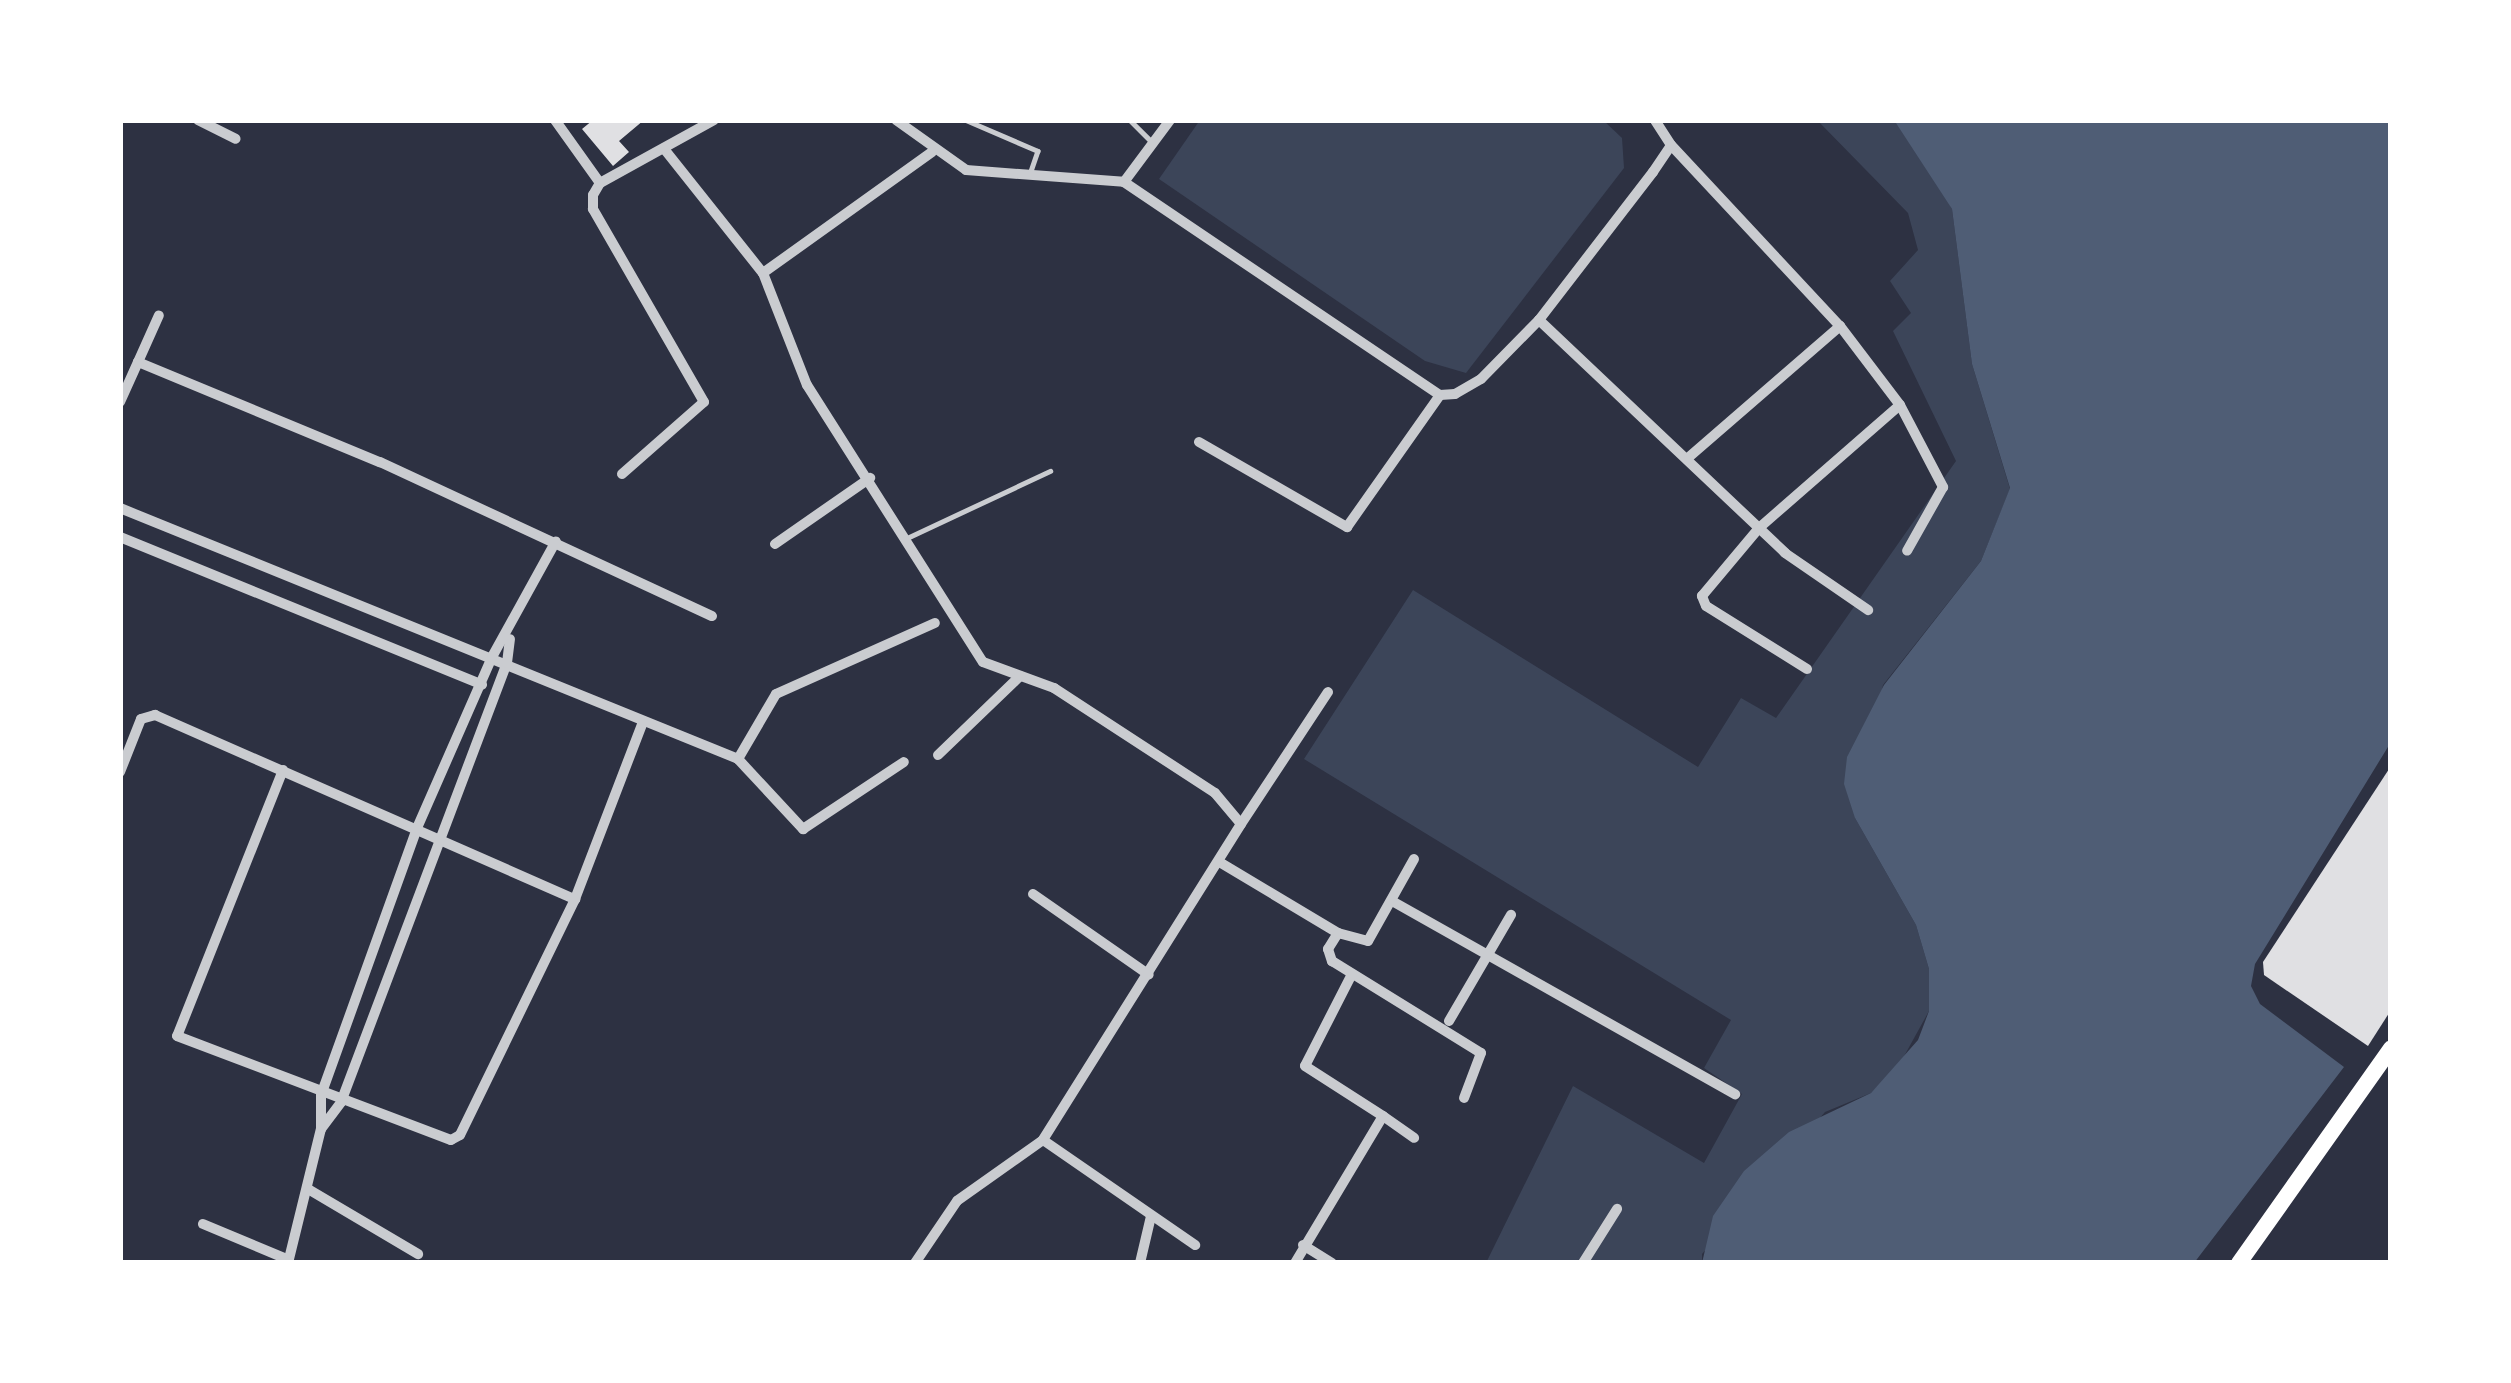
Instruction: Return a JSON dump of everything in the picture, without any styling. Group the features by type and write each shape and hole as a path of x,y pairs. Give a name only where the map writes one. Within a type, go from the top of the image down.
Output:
{"main road":[{"path":"2239,1263 2391,1048"}],"street":[{"path":"198,120 236,139"},
{"path":"554,120 600,183"},
{"path":"622,474 704,402 593,209 600,183 714,120"},
{"path":"897,120 932,152 966,170 1124,182 1440,395"},
{"path":"1124,182 1170,120"},
{"path":"1655,120 1671,145 1840,326 1900,405 1943,487 1907,551"},
{"path":"1199,442 1347,527 1440,395 1471,388 1539,320 1671,145"},
{"path":"665,150 763,274 807,385 983,662 1054,688 1215,793 1241,824"},
{"path":"763,274 932,152"},
{"path":"120,402 159,315"},
{"path":"1539,320 1759,528 1868,610"},
{"path":"1689,457 1840,326"},
{"path":"138,362 556,541 712,616"},
{"path":"1807,669 1704,602 1706,588 1759,528 1900,405"},
{"path":"776,544 870,478"},
{"path":"120,508 738,759 803,830 904,762"},
{"path":"120,537 496,691"},
{"path":"203,1224 288,1262 321,1129 320,1095 417,828 492,656 510,635 556,541"},
{"path":"738,759 776,694 935,623"},
{"path":"321,1129 341,1102 507,663 510,635"},
{"path":"938,754 1020,676"},
{"path":"915,1263 965,1193 1043,1140 1328,692"},
{"path":"120,772 148,714 575,898"},
{"path":"283,770 178,1036 440,1139 460,1135 575,898 643,722"},
{"path":"1221,863 1338,933 1368,941 1414,859"},
{"path":"1033,894 1149,975"},
{"path":"1392,901 1735,1094"},
{"path":"1449,1021 1511,914"},
{"path":"1338,933 1329,955 1481,1053 1465,1098"},
{"path":"1352,974 1305,1066 1414,1138"},
{"path":"1295,1263 1383,1116"},
{"path":"1043,1140 1195,1245"},
{"path":"308,1189 418,1254"},
{"path":"1583,1263 1617,1209"},
{"path":"1140,1263 1151,1216"},
{"path":"1304,1245 1332,1263"}],"lane":[{"path":"966,120 1038,151 1027,178"},
{"path":"1130,120 1153,143"},
{"path":"908,538 1050,471"}],"shaded area":[{"path":"1200,120 1603,120 1622,138 1624,168 1466,373 1425,361 1159,179"},
{"path":"1817,120 1894,120 1929,163 1952,209 1972,364 2010,489 1981,561 1883,685 1855,818 1916,925 1929,969 1929,1011 1897,1069 1871,1093 1825,1112 1702,1254 1702,1263 1486,1263 1573,1086 1704,1163 1742,1094 1704,1068 1731,1020 1304,759 1413,590 1698,767 1741,698 1776,718 1956,461 1893,331 1911,313 1890,281 1918,250 1908,213"},
{"path":"1894,120 2391,120 2391,742 2255,964 2251,986 2260,1004 2344,1067 2194,1263 1702,1263 1713,1216 1744,1171 1789,1132 1871,1093 1918,1040 1929,1011 1929,969 1916,925 1855,818 1844,784 1847,757 1884,685 1981,561 2010,488 1972,364 1952,209"}],"building":[{"path":"593,120 644,120 619,141 629,152 613,166 582,129"},
{"path":"2391,766 2391,1010 2368,1046 2264,975 2263,962"}]}
